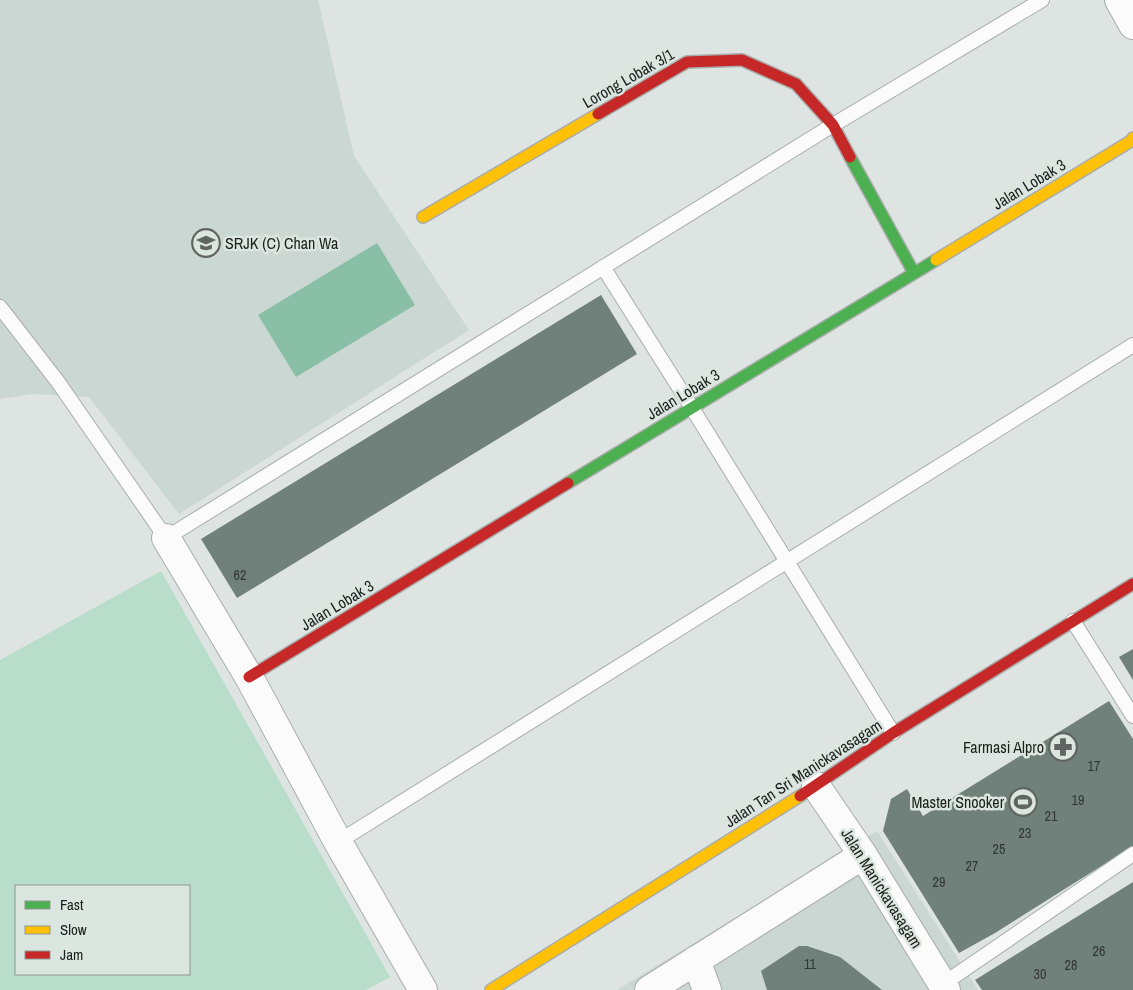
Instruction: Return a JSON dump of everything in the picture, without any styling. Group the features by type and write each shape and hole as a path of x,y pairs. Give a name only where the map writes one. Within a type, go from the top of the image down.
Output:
{"street":[{"path":"1119,0 1133,24"},
{"name":"Lorong Lobak 3/1","path":"423,217 687,62 742,60 796,84 833,125 914,272"},
{"name":"Jalan Lobak 3","path":"249,677 1131,141 1133,138"},
{"path":"166,538 249,677 338,842 423,990"},
{"name":"Jalan Tan Sri Manickavasagam","path":"491,990 816,786 893,733 1133,584"},
{"name":"Jalan Manickavasagam","path":"816,786 863,855 944,987"},
{"path":"649,990 863,855"},
{"path":"696,960 707,990"}],"lane":[{"path":"0,308 58,382 166,538 833,125 1042,0"},
{"path":"603,267 893,733"},
{"path":"338,842 786,560 1133,345"},
{"path":"1073,621 1133,716"},
{"path":"944,987 1133,854"}],"shaded area":[{"name":"SRJK (C) Chan Wa","path":"0,0 318,0 354,156 469,330 179,514 89,397 33,394 0,399"},
{"path":"377,243 415,305 296,377 258,315"},
{"path":"161,571 390,977 366,990 0,990 0,660"},
{"path":"877,831 978,990 617,990"}],"building":[{"path":"601,295 637,354 237,598 201,539"},
{"path":"1133,649 1133,680 1119,657"},
{"path":"1109,701 1133,739 1133,846 995,933 959,953 883,831 891,799 907,789 923,816"},
{"path":"1133,882 1133,990 982,990 975,980"},
{"path":"799,946 807,946 840,957 882,990 767,990 761,971"}],"traffic: fast":[{"path":"850,157 914,273"},
{"path":"568,483 936,260"}],"traffic: slow":[{"path":"423,217 598,114"},
{"path":"936,260 1133,138"},
{"path":"491,990 800,796"}],"traffic: jam":[{"path":"598,114 687,62 742,60 796,84 833,125 850,157"},
{"path":"249,677 568,483"},
{"path":"800,796 893,733 1133,584"}],"place":[{"name":"SRJK (C) Chan Wa","path":"206,243"},
{"name":"Farmasi Alpro","path":"1063,747"},
{"name":"Master Snooker","path":"1023,802"}]}
